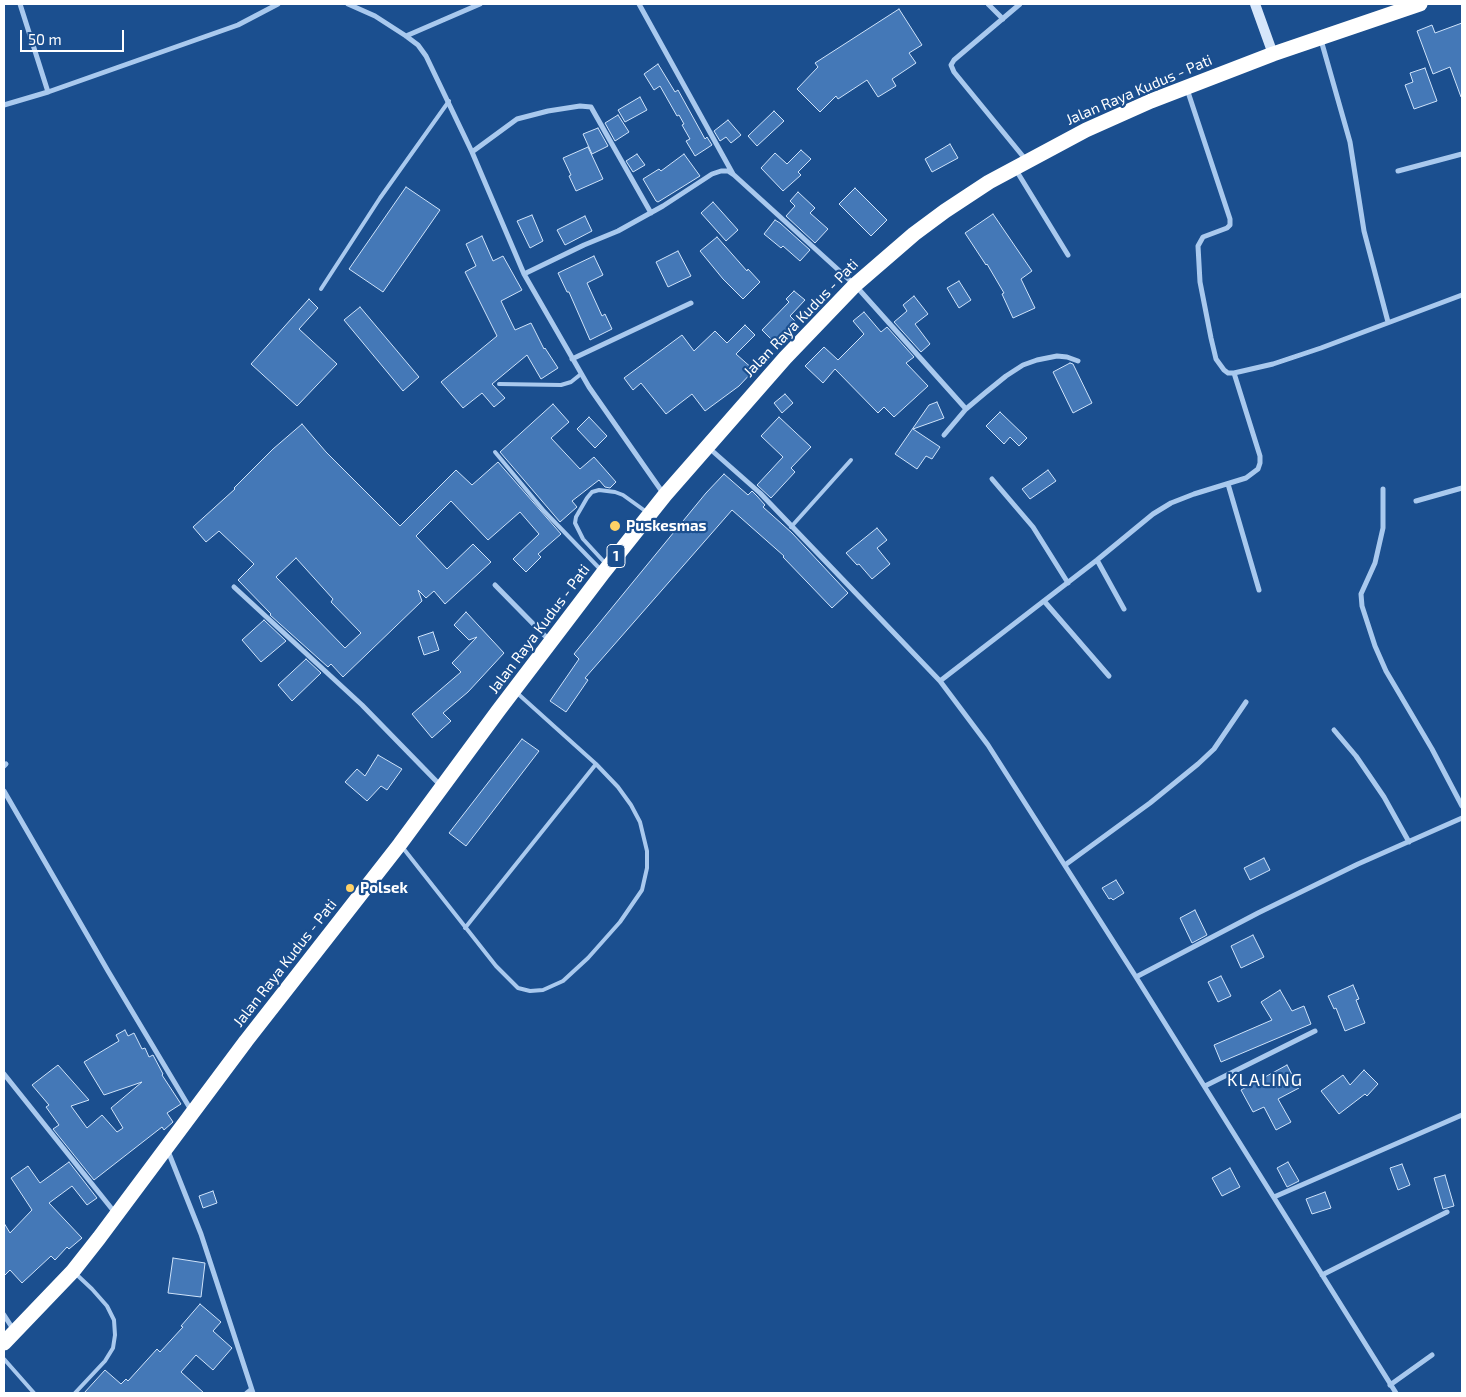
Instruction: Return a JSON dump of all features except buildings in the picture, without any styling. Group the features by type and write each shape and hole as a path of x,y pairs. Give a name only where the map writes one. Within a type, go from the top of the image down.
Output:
{"highway":[{"name":"Jalan Raya Kudus - Pati","path":"4,1343 73,1271 305,964 400,844 514,690 649,514 784,358 855,285 914,234 989,182 1086,130 1152,101 1273,54 1420,4"}],"main road":[{"path":"1254,4 1273,54"}],"street":[{"path":"20,4 48,92"},
{"path":"4,105 48,92 238,25 278,4"},
{"path":"348,4 375,16 406,36 418,45 426,56 472,152 524,274 581,374 665,495"},
{"path":"406,36 480,4"},
{"path":"639,4 734,175"},
{"path":"988,4 1003,19"},
{"path":"1020,4 954,60 951,65 954,72 1021,164 1068,255"},
{"path":"1320,38 1350,142 1364,231 1388,322"},
{"path":"1186,88 1230,219 1230,225 1227,228 1202,237 1199,242 1198,251 1200,282 1214,352 1221,368 1234,373 1273,364 1462,295"},
{"path":"472,152 517,120 548,111 580,106 591,107 651,213"},
{"path":"1398,171 1462,154"},
{"path":"524,274 618,231 651,213 718,171 725,170 734,175 855,285 966,409"},
{"path":"572,359 691,303"},
{"path":"944,435 966,409 1006,376 1024,365 1057,356 1078,361"},
{"path":"940,681 1068,583 1153,514 1171,503 1228,484 1252,474 1258,469 1260,463 1259,452 1234,373"},
{"path":"706,446 760,493 940,681 988,745 1024,798 1396,1393"},
{"path":"992,479 1033,527 1068,583"},
{"path":"1228,484 1259,590"},
{"path":"1416,501 1462,488"},
{"path":"1383,490 1383,528 1375,563 1361,594 1362,606 1375,646 1386,671 1432,749 1462,806"},
{"path":"1097,560 1124,609"},
{"path":"495,584 551,642"},
{"path":"234,588 362,705 442,786"},
{"path":"1044,601 1110,676"},
{"path":"1065,865 1150,802 1214,750 1246,702"},
{"path":"1334,730 1356,756 1384,797 1408,842"},
{"path":"4,791 193,1113"},
{"path":"1136,977 1266,909 1358,864 1462,818"},
{"path":"1205,1086 1314,1031"},
{"path":"4,1074 116,1214"},
{"path":"1274,1197 1462,1115"},
{"path":"167,1148 201,1234 252,1391"},
{"path":"1322,1275 1447,1212"},
{"path":"4,1315 15,1332"},
{"path":"1390,1385 1432,1355"}],"lane":[{"path":"321,289 380,198 449,101"},
{"path":"499,384 561,385 571,382 581,374"},
{"path":"495,452 544,512 606,569"},
{"path":"791,527 851,460"},
{"path":"606,569 576,527 575,518 587,498 592,492 599,490 616,492 649,514"},
{"path":"400,844 496,966 518,988 530,992 543,990 562,981 588,958 620,922 642,890 647,868 647,851 640,822 618,787 596,764 514,690"},
{"path":"465,928 596,764"},
{"path":"73,1271 107,1306 114,1320 115,1335 113,1348 105,1361 75,1393"},
{"path":"4,1359 34,1393"},
{"path":"246,1393 252,1391"}],"place":[{"name":"Puskesmas","path":"615,526"},
{"name":"Polsek","path":"350,888"}],"district":[{"name":"KLALING","path":"1265,1080"}]}
